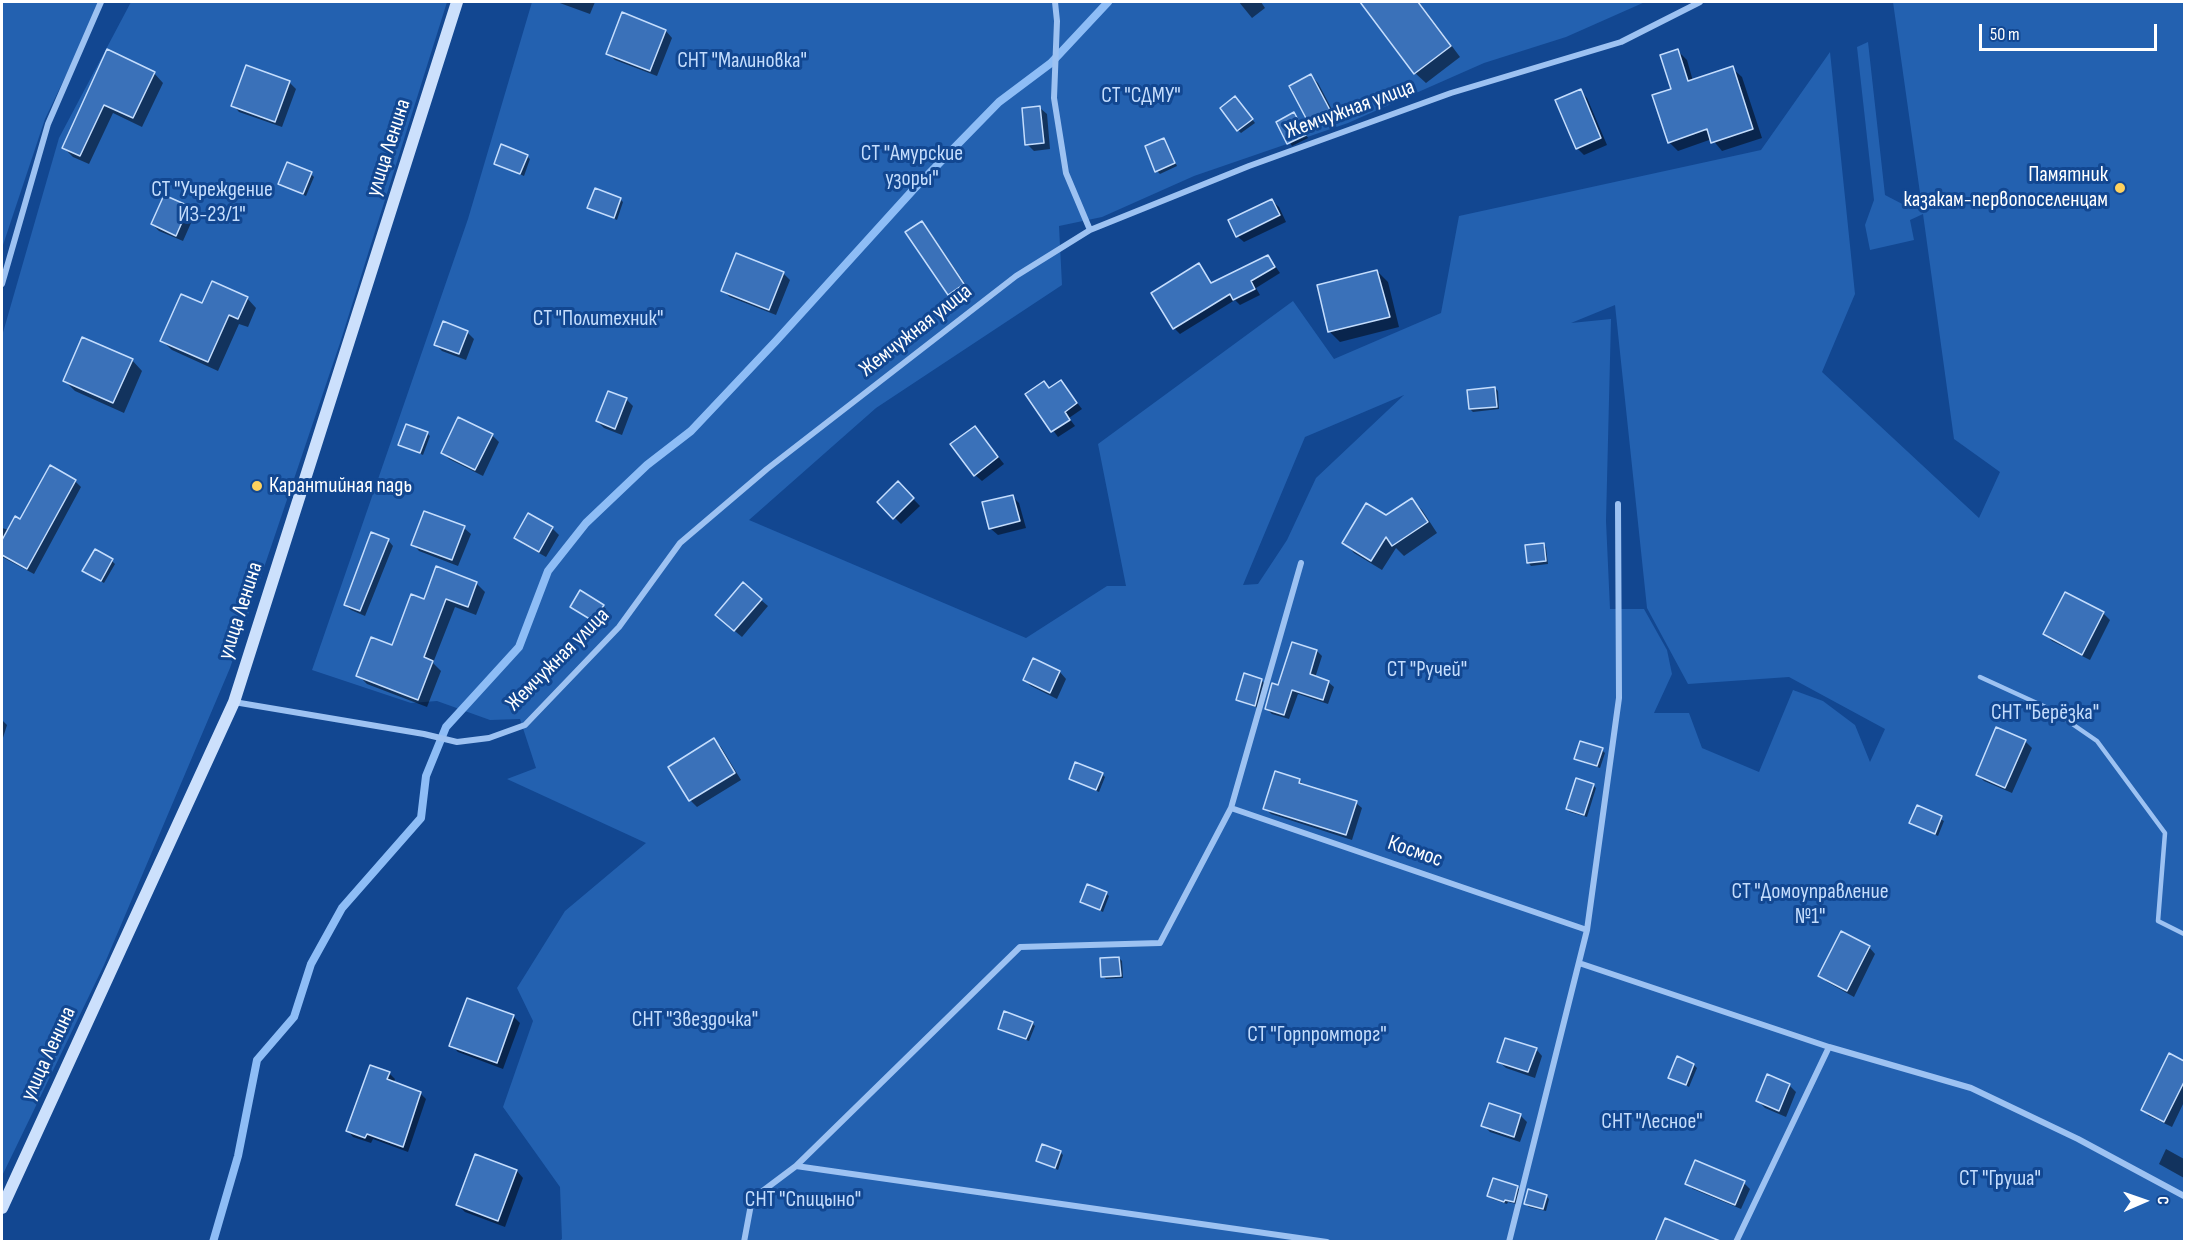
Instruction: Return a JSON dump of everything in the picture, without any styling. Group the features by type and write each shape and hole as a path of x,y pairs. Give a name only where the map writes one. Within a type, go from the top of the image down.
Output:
{"street":[{"path":"2,284 48,124 101,2"},
{"name":"улица Ленина","path":"2,1208 234,702 457,2"},
{"path":"1055,2 1054,98 1066,173 1090,230"},
{"name":"Жемчужная улица","path":"234,702 424,734 458,742 489,738 525,724 619,627 680,543 776,462 1007,284 1090,230 1249,166 1451,93 1621,42 1700,2"},
{"path":"1509,1242 1587,930 1619,698 1618,504"},
{"path":"744,1242 752,1199 796,1166 1020,947 1160,943 1231,808 1300,563"},
{"name":"Космос","path":"1231,808 1587,930"},
{"path":"1579,963 1829,1047 1971,1088 2078,1139 2184,1196"},
{"path":"1736,1242 1829,1047"},
{"path":"796,1166 1327,1242"}],"lane":[{"path":"1980,677 2052,710 2097,741 2165,833 2158,921 2184,934"}],"green space":[{"path":"2,2 101,2 45,119 2,248"},
{"name":"СТ \"Учреждение ИЗ-23/1\"","path":"131,2 447,2 340,343 230,668 104,965 2,1176 2,336 59,138"},
{"path":"532,2 1645,2 1566,37 1484,63 1348,123 1194,176 1102,217 1059,226 1062,285 876,408 749,520 1026,638 1107,586 1126,586 1098,444 1293,301 1334,359 1441,313 1459,216 1761,150 1830,52 1855,294 1822,372 1979,518 2000,472 1954,439 1923,214 1910,220 1914,240 1870,250 1865,225 1874,200 1857,47 1868,42 1885,195 1908,207 1921,200 1893,2 2184,2 2184,1241 559,1241 562,1239 560,1187 503,1107 533,1021 517,988 565,911 646,843 507,779 536,768 520,719 490,720 437,701 411,703 312,670 468,219","holes":["1615,305 1647,608 1688,684 1789,677 1885,729 1870,762 1855,725 1823,701 1793,690 1759,772 1702,748 1689,713 1654,713 1672,674 1667,650 1644,609 1610,609 1606,521 1611,319 1571,323","1404,395 1316,478 1287,540 1258,584 1243,585 1305,437"]}],"building":[{"path":"1360,2 1418,2 1451,46 1414,74"},
{"path":"622,12 666,30 650,71 606,54"},
{"path":"107,49 155,72 133,118 104,105 80,156 62,148"},
{"path":"1678,49 1688,81 1733,66 1753,129 1711,143 1707,129 1668,143 1652,95 1671,89 1660,55"},
{"path":"246,65 290,81 275,122 231,106"},
{"path":"1311,74 1330,110 1308,122 1289,86"},
{"path":"1581,89 1601,138 1576,149 1555,100"},
{"path":"1235,96 1253,119 1237,131 1220,108"},
{"path":"1040,106 1044,143 1025,145 1022,108"},
{"path":"1294,112 1306,135 1287,144 1276,122"},
{"path":"1164,138 1175,163 1155,172 1145,146"},
{"path":"501,144 528,155 520,174 494,164"},
{"path":"287,162 312,172 303,194 278,184"},
{"path":"595,188 621,198 614,218 587,208"},
{"path":"164,195 189,206 176,236 151,224"},
{"path":"1272,199 1280,215 1236,237 1228,220"},
{"path":"922,221 964,284 948,295 905,232"},
{"path":"736,253 784,272 769,310 721,291"},
{"path":"1268,255 1275,267 1251,281 1255,289 1233,300 1230,294 1173,329 1151,293 1199,263 1211,283"},
{"path":"1377,270 1390,317 1328,332 1317,285"},
{"path":"212,281 248,297 238,319 229,315 208,362 160,341 181,294 202,303"},
{"path":"443,321 468,331 459,354 434,345"},
{"path":"82,337 133,359 113,403 63,381"},
{"path":"1061,380 1077,403 1065,412 1070,420 1051,432 1025,394 1044,381 1049,388"},
{"path":"1495,387 1497,407 1469,409 1467,390"},
{"path":"608,391 627,398 615,429 596,421"},
{"path":"458,417 493,434 475,470 441,453"},
{"path":"406,424 428,432 420,453 398,445"},
{"path":"975,426 998,457 974,476 950,444"},
{"path":"50,465 76,480 27,569 2,555 2,540 15,516 20,519"},
{"path":"898,481 914,498 893,519 877,502"},
{"path":"1013,495 1020,521 989,529 982,502"},
{"path":"1412,498 1428,522 1392,546 1386,537 1371,561 1342,543 1366,503 1386,515"},
{"path":"424,511 465,526 452,560 411,545"},
{"path":"528,513 553,527 539,552 514,538"},
{"path":"371,532 389,539 360,611 344,605"},
{"path":"1544,543 1546,561 1527,563 1525,545"},
{"path":"95,549 113,559 101,581 82,571"},
{"path":"436,566 477,582 468,607 446,599 424,657 433,661 418,700 356,676 371,637 392,645 411,594 424,599"},
{"path":"743,582 762,599 734,631 715,615"},
{"path":"580,590 604,605 593,621 570,607"},
{"path":"2065,592 2104,612 2082,655 2043,634"},
{"path":"1292,642 1317,650 1310,674 1329,681 1323,700 1292,690 1284,715 1265,709 1272,683 1278,685"},
{"path":"1033,658 1060,671 1050,693 1023,680"},
{"path":"1244,673 1262,679 1255,706 1236,700"},
{"path":"1996,727 2026,740 2005,788 1976,775"},
{"path":"714,738 735,773 689,801 668,767"},
{"path":"1580,741 1603,748 1597,766 1574,759"},
{"path":"1075,762 1103,773 1096,790 1069,779"},
{"path":"1275,771 1300,779 1299,783 1357,801 1346,835 1263,809"},
{"path":"1576,778 1594,784 1584,815 1566,809"},
{"path":"1917,805 1942,816 1935,834 1909,823"},
{"path":"1087,884 1107,892 1100,910 1080,902"},
{"path":"1841,931 1870,946 1847,991 1818,976"},
{"path":"1119,957 1121,976 1101,977 1100,958"},
{"path":"467,998 514,1015 497,1063 449,1046"},
{"path":"1004,1011 1033,1022 1026,1039 998,1029"},
{"path":"1505,1038 1537,1048 1528,1072 1497,1062"},
{"path":"2169,1053 2184,1061 2184,1082 2164,1122 2141,1110"},
{"path":"1677,1056 1694,1064 1686,1085 1668,1078"},
{"path":"370,1065 390,1072 387,1079 421,1092 403,1147 367,1134 365,1138 346,1131"},
{"path":"1767,1074 1790,1084 1779,1111 1756,1101"},
{"path":"1489,1103 1521,1114 1514,1137 1481,1126"},
{"path":"1042,1144 1061,1151 1055,1168 1036,1161"},
{"path":"475,1154 517,1170 498,1221 456,1205"},
{"path":"1695,1160 1745,1181 1735,1205 1685,1184"},
{"path":"1493,1178 1518,1186 1514,1202 1505,1200 1504,1202 1487,1196"},
{"path":"1528,1189 1547,1195 1543,1209 1524,1204"},
{"path":"1665,1218 1720,1241 1720,1242 1655,1242"}],"waterway":[{"path":"213,1242 238,1156 257,1060 294,1017 311,964 342,908 421,818 426,776 446,727 519,647 548,571 586,523 647,465 691,431 913,190 999,102 1051,63 1108,2"}],"place":[{"name":"Памятник казакам-первопоселенцам","path":"2120,188"},
{"name":"Карантийная падь","path":"257,486"}],"park label":[{"name":"СНТ \"Малиновка\"","path":"742,61"},
{"name":"СТ \"СДМУ\"","path":"1141,96"},
{"name":"СТ \"Амурские узоры\"","path":"912,166"},
{"name":"СТ \"Политехник\"","path":"598,319"},
{"name":"СТ \"Ручей\"","path":"1427,670"},
{"name":"СНТ \"Берёзка\"","path":"2045,713"},
{"name":"СТ \"Домоуправление №1\"","path":"1810,904"},
{"name":"СНТ \"Звездочка\"","path":"695,1020"},
{"name":"СТ \"Горпромторг\"","path":"1317,1035"},
{"name":"СНТ \"Лесное\"","path":"1652,1122"},
{"name":"СТ \"Груша\"","path":"2000,1179"},
{"name":"СНТ \"Спицыно\"","path":"803,1200"}]}
